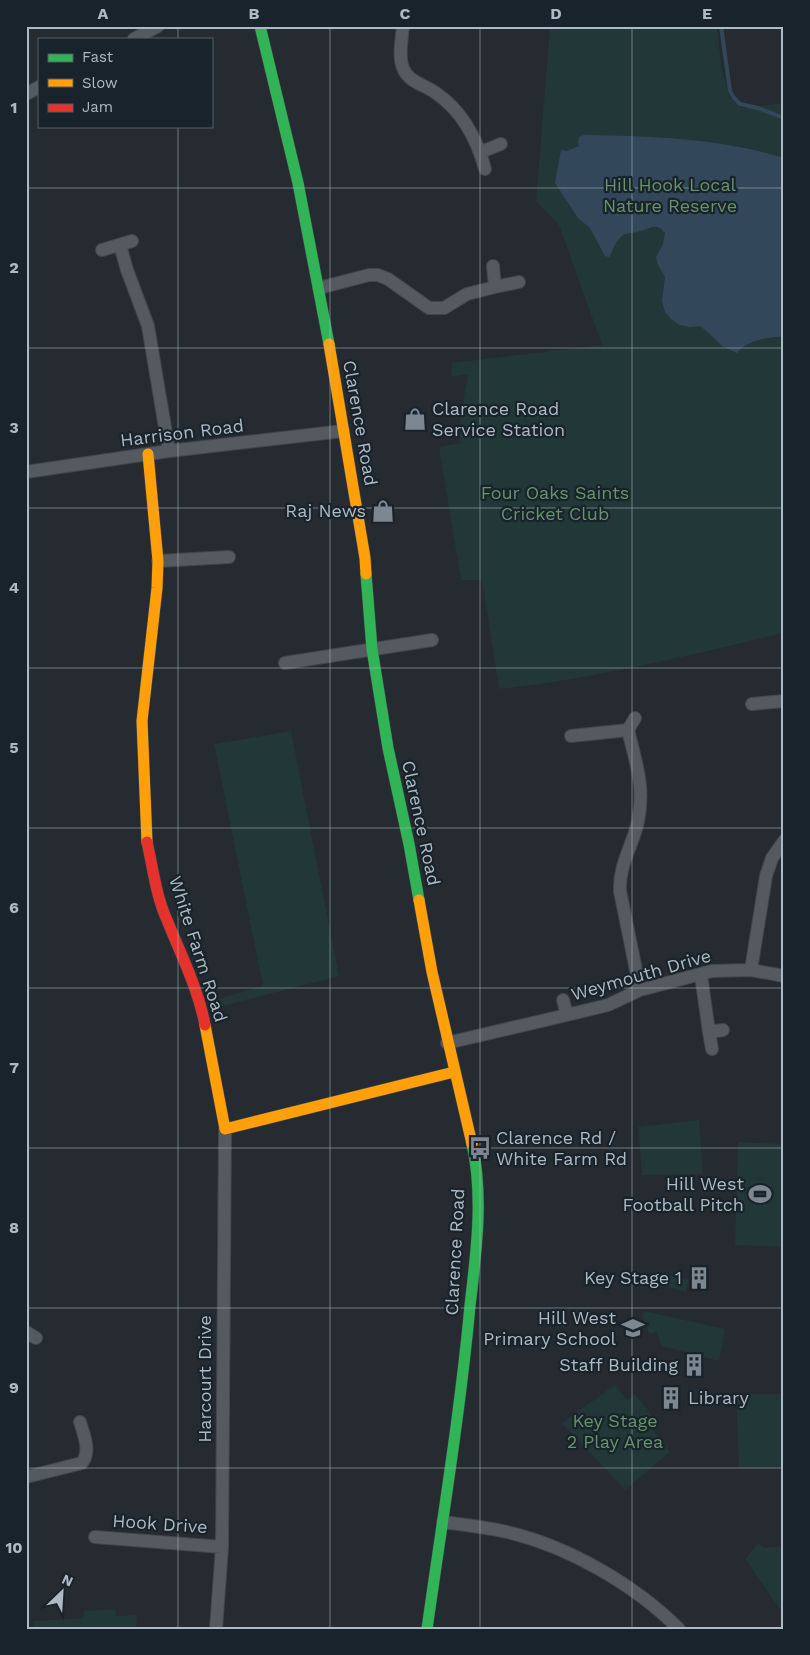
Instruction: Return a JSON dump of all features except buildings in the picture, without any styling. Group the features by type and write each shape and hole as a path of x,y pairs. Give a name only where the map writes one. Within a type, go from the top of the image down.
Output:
{"street":[{"path":"136,38 158,26"},
{"name":"Clarence Road","path":"260,26 298,183 319,288 365,558 372,649 391,766 409,844 447,1043 473,1150 478,1199 476,1248 464,1372 427,1629"},
{"path":"404,26 400,59 403,70 410,78 437,93 457,112 472,134 480,152 484,169"},
{"path":"26,94 38,88"},
{"path":"480,152 501,144"},
{"path":"102,250 126,243 127,270 148,326 169,451"},
{"path":"493,266 495,287"},
{"path":"319,288 369,275 378,275 388,279 429,308 444,308 467,294 519,282"},
{"name":"Harrison Road","path":"26,472 169,451 343,431"},
{"name":"White Farm Road","path":"148,454 158,561 157,588 142,721 147,840 166,919 184,958 202,1008 225,1129"},
{"path":"158,561 229,557"},
{"path":"284,663 432,640"},
{"path":"752,704 784,701"},
{"path":"635,718 628,730 641,779 640,800 638,822 622,865 620,891 640,990"},
{"path":"572,736 628,730"},
{"path":"751,970 766,876 772,858 784,841"},
{"name":"Weymouth Drive","path":"447,1043 608,1005 640,990 712,971 751,970 784,976"},
{"path":"701,975 712,1049"},
{"name":"Weymouth Drive","path":"563,1000 566,1015"},
{"path":"710,1032 723,1030"},
{"path":"225,1129 454,1072"},
{"name":"Harcourt Drive","path":"216,1629 222,1547 225,1129"},
{"path":"26,1477 82,1463 88,1451 80,1422"},
{"path":"443,1522 508,1532 543,1543 575,1557 647,1601 679,1629"},
{"name":"Hook Drive","path":"95,1537 222,1547"}],"green space":[{"path":"550,26 717,26 722,71 730,98 742,108 784,103 784,633 607,673 499,689 482,580 461,580 439,447 460,443 461,414 468,374 451,377 452,363 602,345 559,225 536,201"},
{"path":"291,731 339,976 211,1009 208,1002 263,986 214,744"},
{"path":"699,1120 703,1174 642,1175 638,1127"},
{"name":"Hill West Football Pitch","path":"738,1142 784,1144 784,1247 735,1245"},
{"path":"670,1276 689,1280 686,1292 668,1287"},
{"path":"644,1311 725,1329 719,1361 662,1346 656,1332 649,1334 642,1316"},
{"name":"Key Stage 2 Play Area","path":"615,1385 627,1400 635,1394 656,1421 649,1426 670,1452 625,1490 562,1423"},
{"path":"736,1394 781,1394 782,1468 739,1468"},
{"path":"758,1543 764,1548 784,1546 784,1615 745,1559"},
{"path":"115,1609 116,1616 137,1615 136,1629 34,1629 33,1621 83,1618 84,1611"}],"water":[{"path":"584,135 684,139 735,146 784,158 784,336 752,342 737,353 722,346 700,326 680,325 672,320 665,312 662,301 665,277 656,257 663,244 665,233 659,228 654,227 621,236 609,257 605,256 590,228 578,218 555,183 561,150 567,151 579,146 579,137"}],"waterway":[{"path":"721,26 730,91 734,98 740,104 758,108 784,118"}],"traffic: fast":[{"path":"260,26 298,183 329,344"},
{"path":"366,574 372,649 388,748 419,900"},
{"path":"427,1629 461,1387 478,1225 478,1184 472,1144"}],"traffic: slow":[{"path":"329,344 365,558 366,574"},
{"path":"147,842 142,721 157,588 158,561 148,454"},
{"path":"419,900 432,972 472,1144"},
{"path":"205,1025 225,1129 454,1072"}],"traffic: jam":[{"path":"147,842 163,911 194,985 205,1025"}],"place":[{"name":"Clarence Road Service Station","path":"415,419"},
{"name":"Raj News","path":"383,511"},
{"name":"Clarence Rd / White Farm Rd","path":"480,1148"},
{"name":"Hill West Football Pitch","path":"760,1194"},
{"name":"Key Stage 1","path":"699,1278"},
{"name":"Hill West Primary School","path":"633,1328"},
{"name":"Staff Building","path":"694,1365"},
{"name":"Library","path":"671,1398"}],"park label":[{"name":"Hill Hook Local Nature Reserve","path":"670,195"},
{"name":"Four Oaks Saints Cricket Club","path":"555,503"}]}
